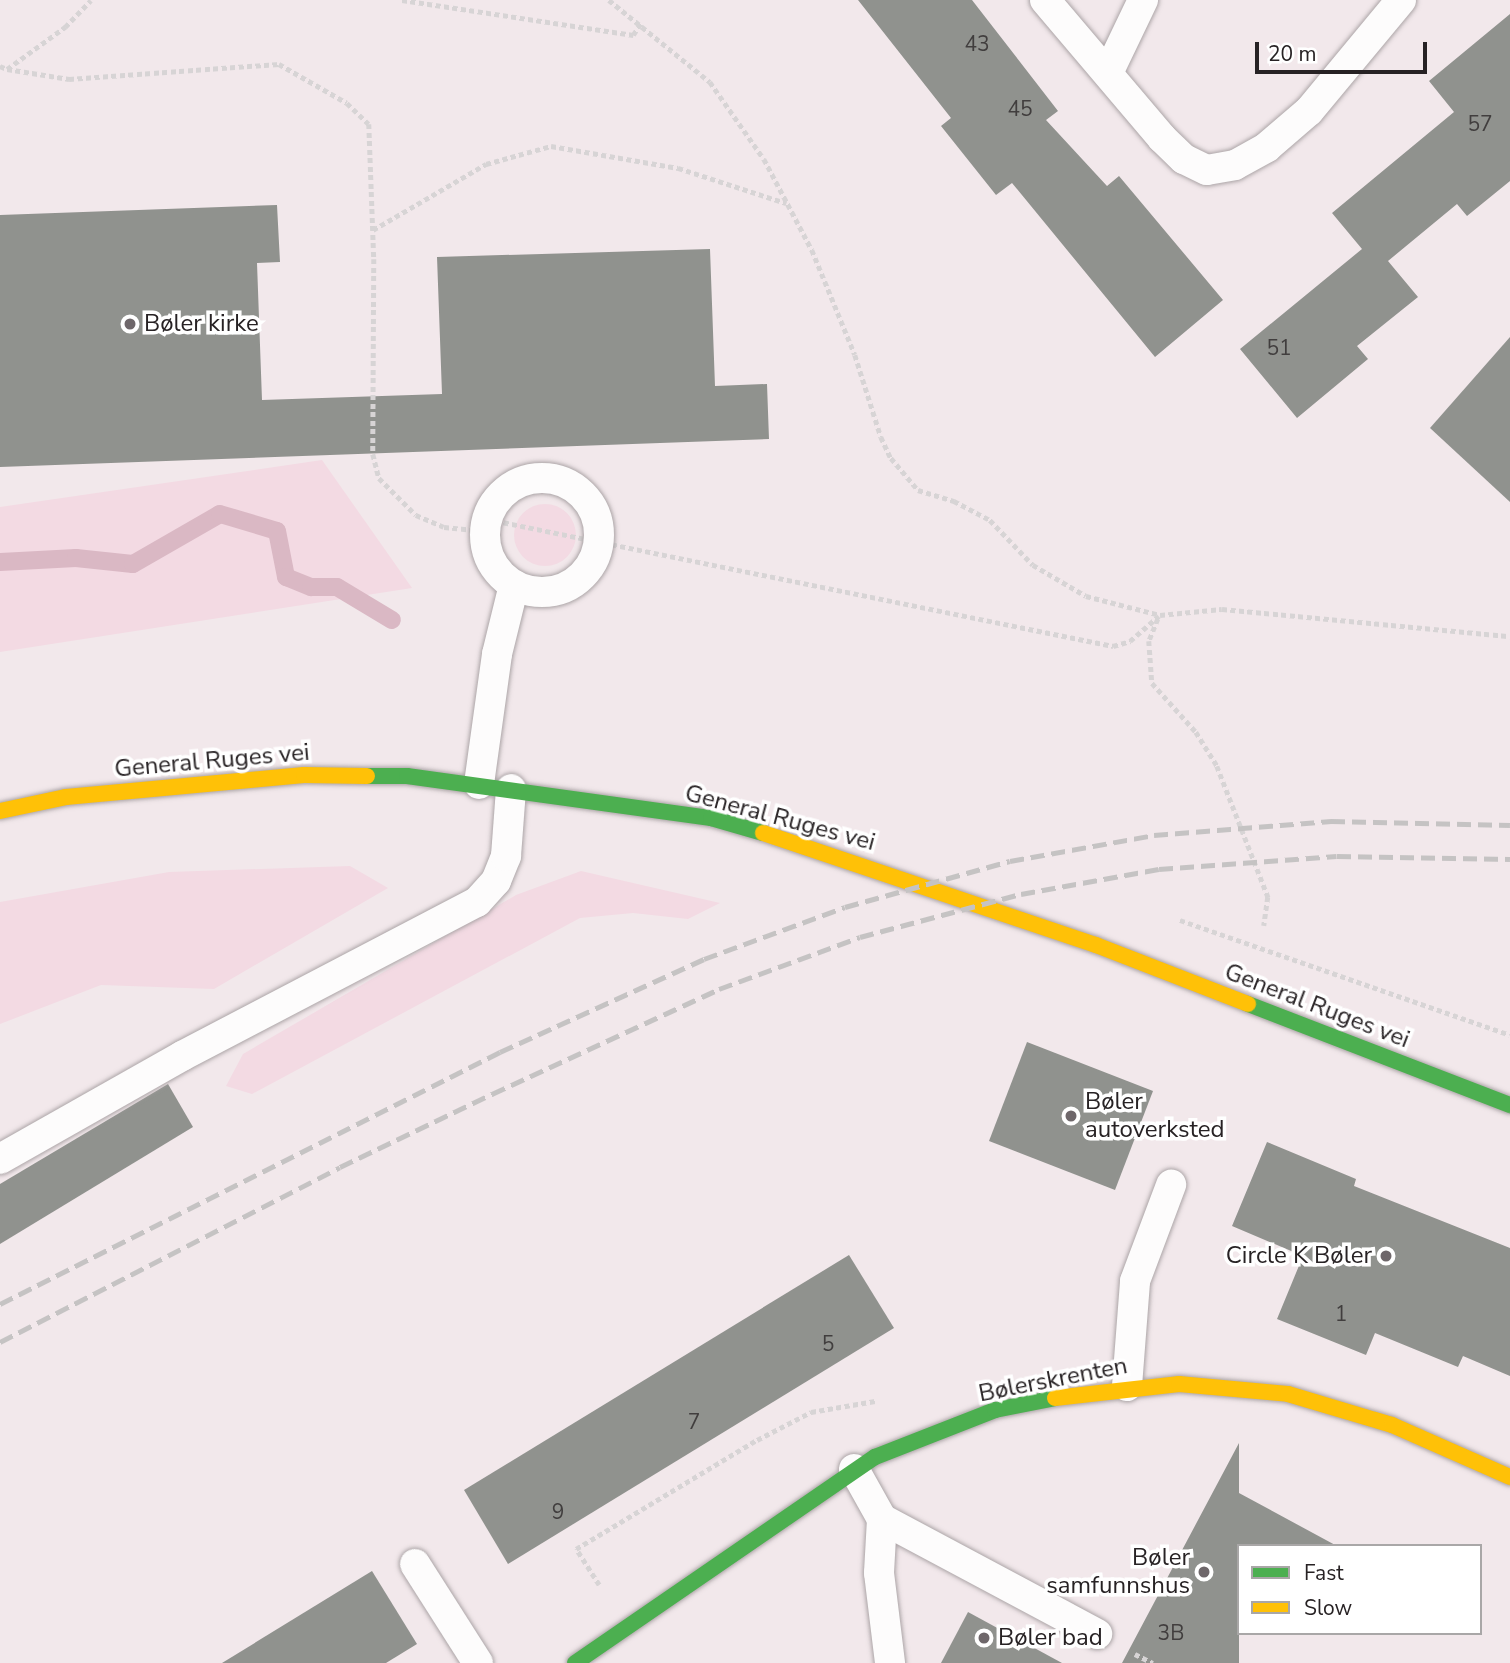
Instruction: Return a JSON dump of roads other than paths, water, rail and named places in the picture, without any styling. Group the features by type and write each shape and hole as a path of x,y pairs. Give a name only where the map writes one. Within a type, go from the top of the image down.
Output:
{"main road":[{"name":"General Ruges vei","path":"0,811 93,794 304,775 407,776 711,818 816,848 1096,946 1510,1104"},
{"name":"Bølerskrenten","path":"575,1663 854,1469 920,1439 995,1410 1128,1386 1227,1385 1288,1394 1392,1425 1453,1448 1510,1477"}],"lane":[{"path":"1045,0 1184,159 1207,170 1235,165 1267,147 1309,111 1401,0"},
{"path":"1108,73 1143,0"},
{"path":"550,478 587,499 598,523 598,542 590,565 570,585 542,592 514,585 493,566 486,525 509,488 528,480 550,478"},
{"path":"479,784 497,654 514,585"},
{"path":"0,1159 181,1056 477,902 496,881 506,856 511,789"},
{"path":"1128,1386 1135,1281 1171,1185"},
{"path":"854,1469 883,1519 1097,1634"},
{"path":"883,1519 879,1573 890,1663"},
{"path":"415,1564 478,1663"}],"waterway":[{"path":"0,562 76,558 133,564 220,514 277,531 286,577 311,587 337,587 392,620"}],"railway":[{"path":"0,1304 500,1052 704,959 845,907 1010,861 1154,835 1331,821 1510,825"},
{"path":"0,1342 340,1167 492,1094 719,989 860,937 1021,894 1159,869 1337,856 1510,859"}],"place":[{"name":"Bøler kirke","path":"130,324"},
{"name":"Bøler autoverksted","path":"1071,1116"},
{"name":"Circle K Bøler","path":"1386,1256"},
{"name":"Bøler samfunnshus","path":"1204,1572"},
{"name":"Bøler bad","path":"984,1638"}]}
